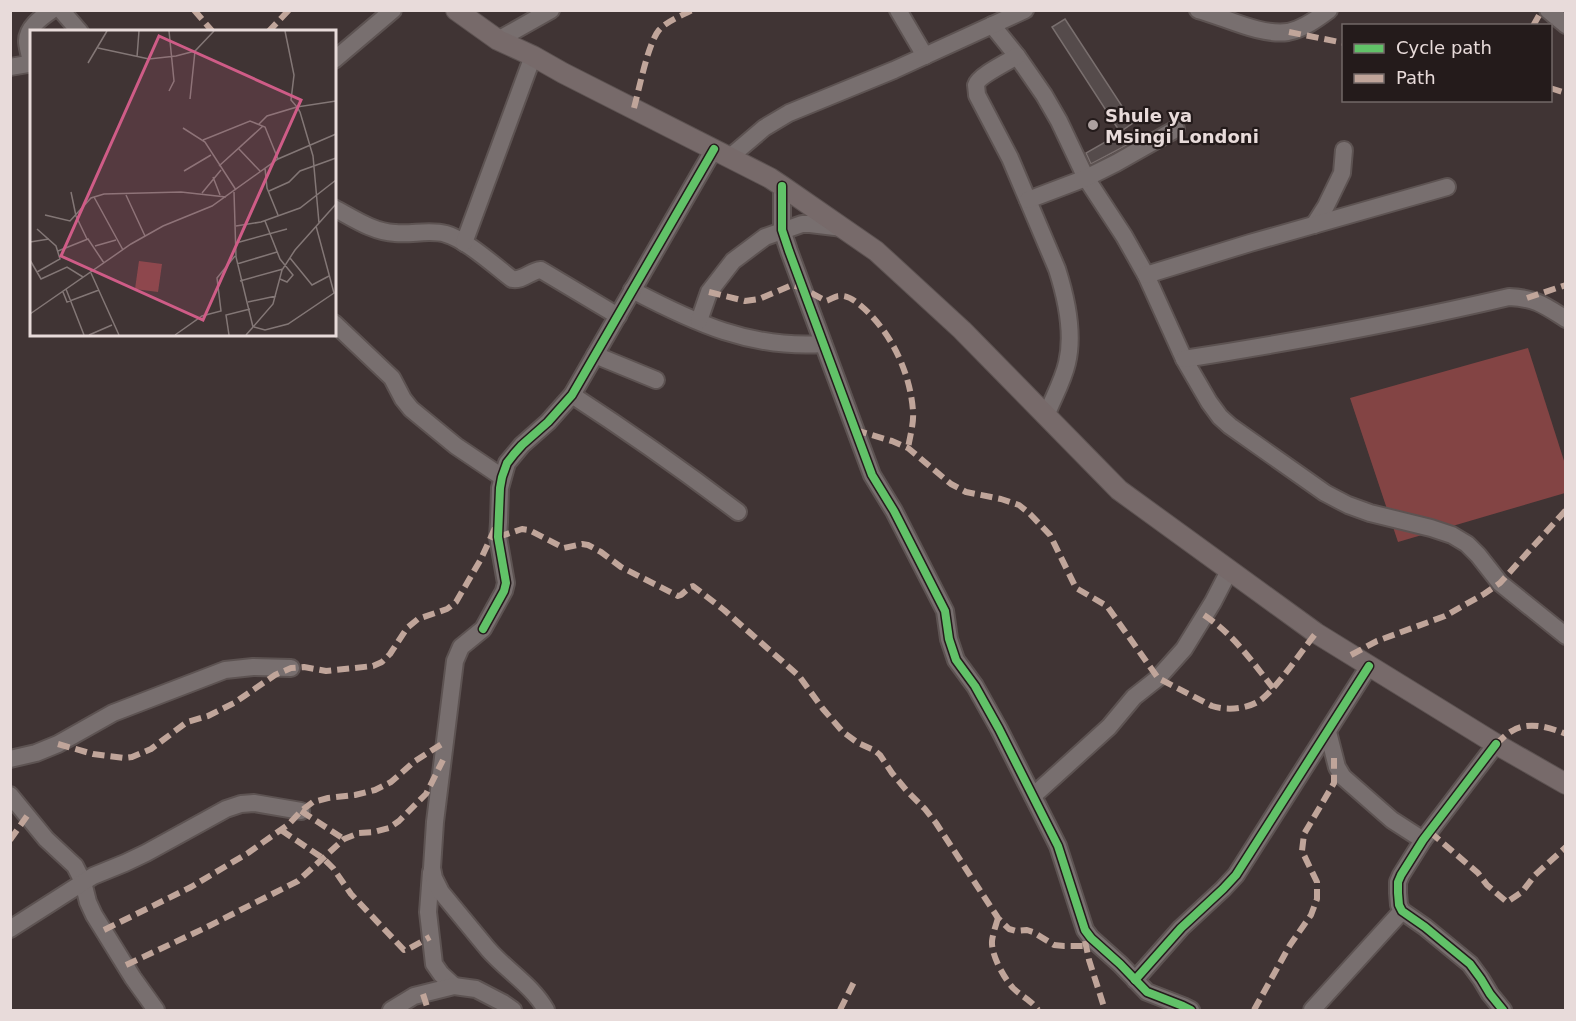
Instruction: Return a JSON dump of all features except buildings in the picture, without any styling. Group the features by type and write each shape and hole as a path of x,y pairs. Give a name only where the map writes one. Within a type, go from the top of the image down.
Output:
{"main road":[{"path":"456,10 498,40 770,178 876,251 962,330 1119,490 1316,633 1496,744 1566,784"}],"street":[{"path":"31,30 37,21 52,10"},
{"path":"61,10 78,30"},
{"path":"336,58 393,10"},
{"path":"498,40 551,10"},
{"path":"898,10 926,56"},
{"path":"454,986 438,971 434,964 432,951 428,912 435,822 455,661 461,647 483,629 506,583 498,537 500,488 507,463 572,395 632,290 722,153 789,112 926,56 1025,10"},
{"path":"1198,10 1271,32 1289,32 1305,26 1329,10"},
{"path":"1548,10 1566,25"},
{"path":"992,25 1044,95 1086,178 1124,236 1146,275 1184,359 1220,417 1326,493 1348,505 1370,513 1431,528 1452,535 1467,544 1500,583 1566,636"},
{"path":"10,67 28,64 30,60 27,40 30,32"},
{"path":"464,243 533,56"},
{"path":"1017,56 985,75 976,85 977,95 1010,158 1063,288 1069,322 1067,361 1059,387 1046,416"},
{"path":"1028,200 1086,178 1176,129"},
{"path":"1314,225 1342,173 1344,150"},
{"path":"782,186 782,230 872,475 894,511 945,611 949,639 956,660 980,695 1058,846 1085,930 1147,992 1183,1005 1191,1011"},
{"path":"1146,275 1447,187"},
{"path":"336,209 383,232 444,233 457,238 512,279 521,279 541,270 618,316"},
{"path":"699,321 709,292 733,261 765,237 802,224 844,229"},
{"path":"632,290 675,313 733,335 798,346 823,344"},
{"path":"1184,359 1394,322 1509,297 1527,298 1544,305 1566,319"},
{"path":"336,325 389,374 411,409 456,446 502,477"},
{"path":"595,355 656,380"},
{"path":"572,395 620,426 738,512"},
{"path":"1034,796 1109,728 1134,697 1158,678 1184,649 1213,602 1229,570"},
{"path":"1135,980 1181,927 1236,875 1369,666"},
{"path":"10,759 36,753 58,744 113,712 225,670 253,667 291,668"},
{"path":"1328,732 1337,768 1343,777 1392,820 1423,840"},
{"path":"1496,744 1423,840 1401,875 1398,882 1398,893 1402,911 1470,964 1503,1011"},
{"path":"10,795 46,838 75,867 94,915 156,1011"},
{"path":"10,929 82,882 146,853 226,809 254,803 301,811"},
{"path":"432,868 441,892 495,957 527,985 546,1011"},
{"path":"1312,1011 1402,911"},
{"path":"391,1011 414,996 454,986 476,989 513,1011"}],"shaded area":[{"path":"1528,348 1565,464 1565,493 1398,542 1350,398"}],"marked path":[{"path":"194,10 211,30"},
{"path":"270,30 289,10"},
{"path":"634,108 655,36 666,24 692,10"},
{"path":"1534,24 1542,10"},
{"path":"1289,32 1342,43"},
{"path":"1552,89 1566,93"},
{"path":"709,292 745,301 759,299 792,285 826,301 842,296 858,303 881,326 903,366 913,411 908,448"},
{"path":"1527,298 1566,285"},
{"path":"855,430 908,448 951,484 966,492 1019,505 1050,535 1076,588 1107,606 1158,678 1212,706 1238,708 1262,699 1283,677 1316,633"},
{"path":"1351,655 1377,641 1445,616 1484,594 1500,583 1566,510"},
{"path":"58,744 93,754 132,757 151,749 187,722 208,716 234,703 275,675 291,668 304,667 326,671 373,666 382,662 407,628 418,619 447,609 456,602 481,559 495,528"},
{"path":"498,537 522,529 529,530 564,548 588,545 621,567 678,596 693,586 799,676 843,732 880,755 892,773 936,823 998,918 1009,929 1033,932 1054,945 1087,946"},
{"path":"1204,615 1233,640 1273,688"},
{"path":"1496,744 1510,732 1525,726 1546,727 1566,734"},
{"path":"104,930 191,887 248,853 289,824 313,802 375,790 391,782 415,761 445,742"},
{"path":"1254,1010 1290,945 1311,915 1317,899 1317,882 1302,851 1304,834 1334,783 1334,758"},
{"path":"126,965 298,881 344,839 359,833 389,828 426,794 443,760"},
{"path":"301,811 344,839"},
{"path":"10,840 27,816"},
{"path":"281,830 324,859 351,894 404,950 430,937"},
{"path":"1430,832 1478,873 1487,885 1507,902 1522,892 1535,875 1566,847"},
{"path":"998,918 992,941 996,959 1013,988 1038,1010"},
{"path":"1085,941 1105,1010"},
{"path":"840,1010 856,978"},
{"path":"423,994 428,1010"}],"cycle path":[{"path":"483,629 506,583 498,537 500,488 507,463 572,395 714,149"},
{"path":"782,186 782,230 872,475 894,511 945,611 949,639 956,660 975,686 999,729 1058,846 1085,930 1147,992 1191,1010"},
{"path":"1135,980 1181,928 1236,875 1369,666"},
{"path":"1496,744 1423,840 1401,875 1398,882 1398,893 1402,911 1470,964 1503,1010"}],"place":[{"name":"Shule ya Msingi Londoni","path":"1093,125"}]}
